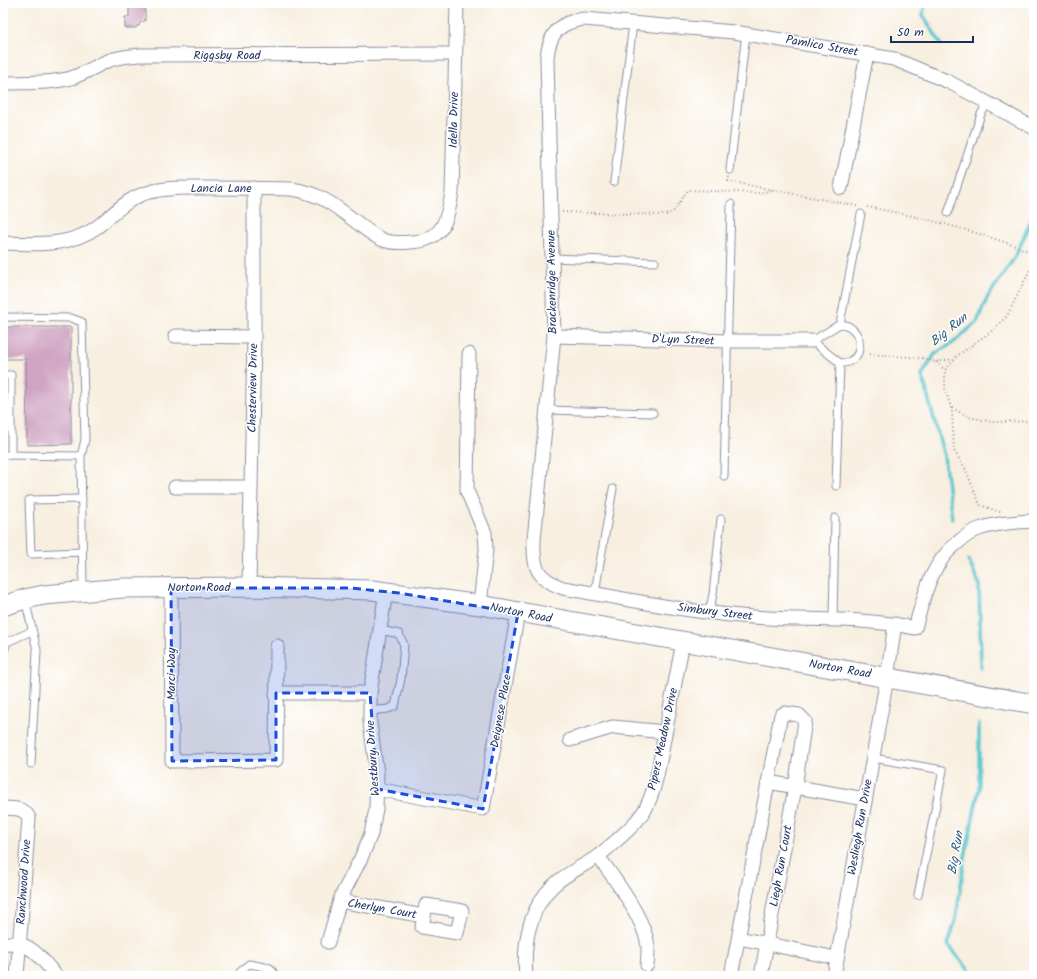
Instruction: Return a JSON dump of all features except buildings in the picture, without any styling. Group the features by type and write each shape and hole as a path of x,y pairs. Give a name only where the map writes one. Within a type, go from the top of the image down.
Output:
{"main road":[{"name":"Norton Road","path":"3,606 25,599 56,593 123,588 350,588 386,591 480,605 1034,704"}],"street":[{"name":"Idella Drive","path":"438,234 448,215 452,193 457,3"},
{"name":"Brackenridge Avenue","path":"540,575 534,558 534,540 554,336 548,50 553,36 558,29 566,24 584,19 594,20"},
{"name":"Pamlico Street","path":"594,20 746,33 894,59 949,82 1034,128"},
{"name":"Riggsby Road","path":"3,82 48,82 72,78 111,60 126,56 140,55 455,54"},
{"path":"841,188 867,54"},
{"name":"Lancia Lane","path":"3,243 45,244 64,241 80,236 96,228 122,205 134,197 173,188 254,188 307,191 324,198 382,239 399,243 419,242 438,234"},
{"name":"Chesterview Drive","path":"248,587 254,336 254,188"},
{"path":"175,336 254,336"},
{"name":"D'Lyn Street","path":"554,336 728,341 812,341"},
{"path":"469,354 467,491 485,533 486,549 480,605"},
{"path":"175,487 251,487"},
{"path":"1002,524 1034,521"},
{"name":"Simbury Street","path":"540,575 551,584 563,588 709,612 741,616 895,624 915,628 932,573 948,551 968,534 979,529 1002,524"},
{"name":"Marci Way","path":"171,588 172,761 276,760 276,693"},
{"name":"Westbury Drive","path":"328,942 340,901 371,834 376,809 377,789 370,723 370,693 386,591"},
{"name":"Deignese Place","path":"377,789 483,809 518,613"},
{"name":"Wesliegh Run Drive","path":"834,976 887,678 895,624"},
{"name":"Pipers Meadow Drive","path":"526,976 524,960 525,944 529,928 537,908 545,894 555,884 598,856 633,826 645,809 653,791 683,642"},
{"path":"276,646 276,693 370,693"},
{"name":"Liegh Run Court","path":"731,976 781,716 785,713 799,715 805,721 795,787 761,976"},
{"path":"570,740 613,727 665,732"},
{"path":"768,782 865,799"},
{"name":"Ranchwood Drive","path":"3,808 22,809 27,813 29,818 17,976"},
{"path":"598,856 626,896 639,920 648,946 648,965"},
{"name":"Cherlyn Court","path":"340,901 424,916"},
{"path":"738,938 766,945 836,958"},
{"path":"3,943 19,944 40,956 56,976"}],"lane":[{"path":"614,182 633,23"},
{"path":"730,170 746,33"},
{"path":"948,213 981,114 988,103"},
{"path":"724,476 731,204"},
{"path":"840,324 861,214"},
{"path":"552,258 656,262"},
{"path":"3,317 71,318 82,322 85,440 81,456 83,591"},
{"path":"840,324 848,325 855,331 859,340 855,358 850,362 840,363 812,341 840,324"},
{"path":"836,486 840,363"},
{"path":"3,375 12,375 11,456"},
{"path":"547,410 653,413"},
{"path":"3,455 81,456"},
{"path":"595,594 613,489"},
{"path":"82,499 29,500 32,554 82,552"},
{"path":"833,620 835,518"},
{"path":"709,612 713,594 721,519"},
{"path":"25,599 37,650 31,764"},
{"path":"370,711 388,709 395,706 401,679 404,645 399,634 380,630"},
{"path":"3,654 7,642 32,631"},
{"path":"873,758 943,770 918,895"},
{"path":"239,976 240,972 249,964 270,968 276,976"}],"path":[{"path":"728,181 810,198 901,213 946,224 1012,244 1034,253"},
{"path":"551,212 666,215 674,211 688,190 759,193 774,190"},
{"path":"1002,524 1000,512 980,505 965,468 954,451 952,408 945,388 945,370 953,360 993,330 1007,316 1034,262"},
{"path":"857,353 923,358 936,362 953,360"},
{"path":"936,362 945,370"},
{"path":"952,408 969,417 992,422 1034,421"}],"highlighted area":[{"path":"171,588 350,588 399,593 518,613 483,809 377,789 370,693 276,693 276,760 172,761"}],"waterway":[{"path":"925,3 923,15 941,44"},
{"name":"Big Run","path":"952,519 944,456 922,375 935,354 953,343 977,322 987,298 1015,257 1034,214"},
{"name":"Big Run","path":"968,560 979,583 981,668"},
{"name":"Big Run","path":"974,976 948,945 956,918 965,857 979,789 979,724"}]}
